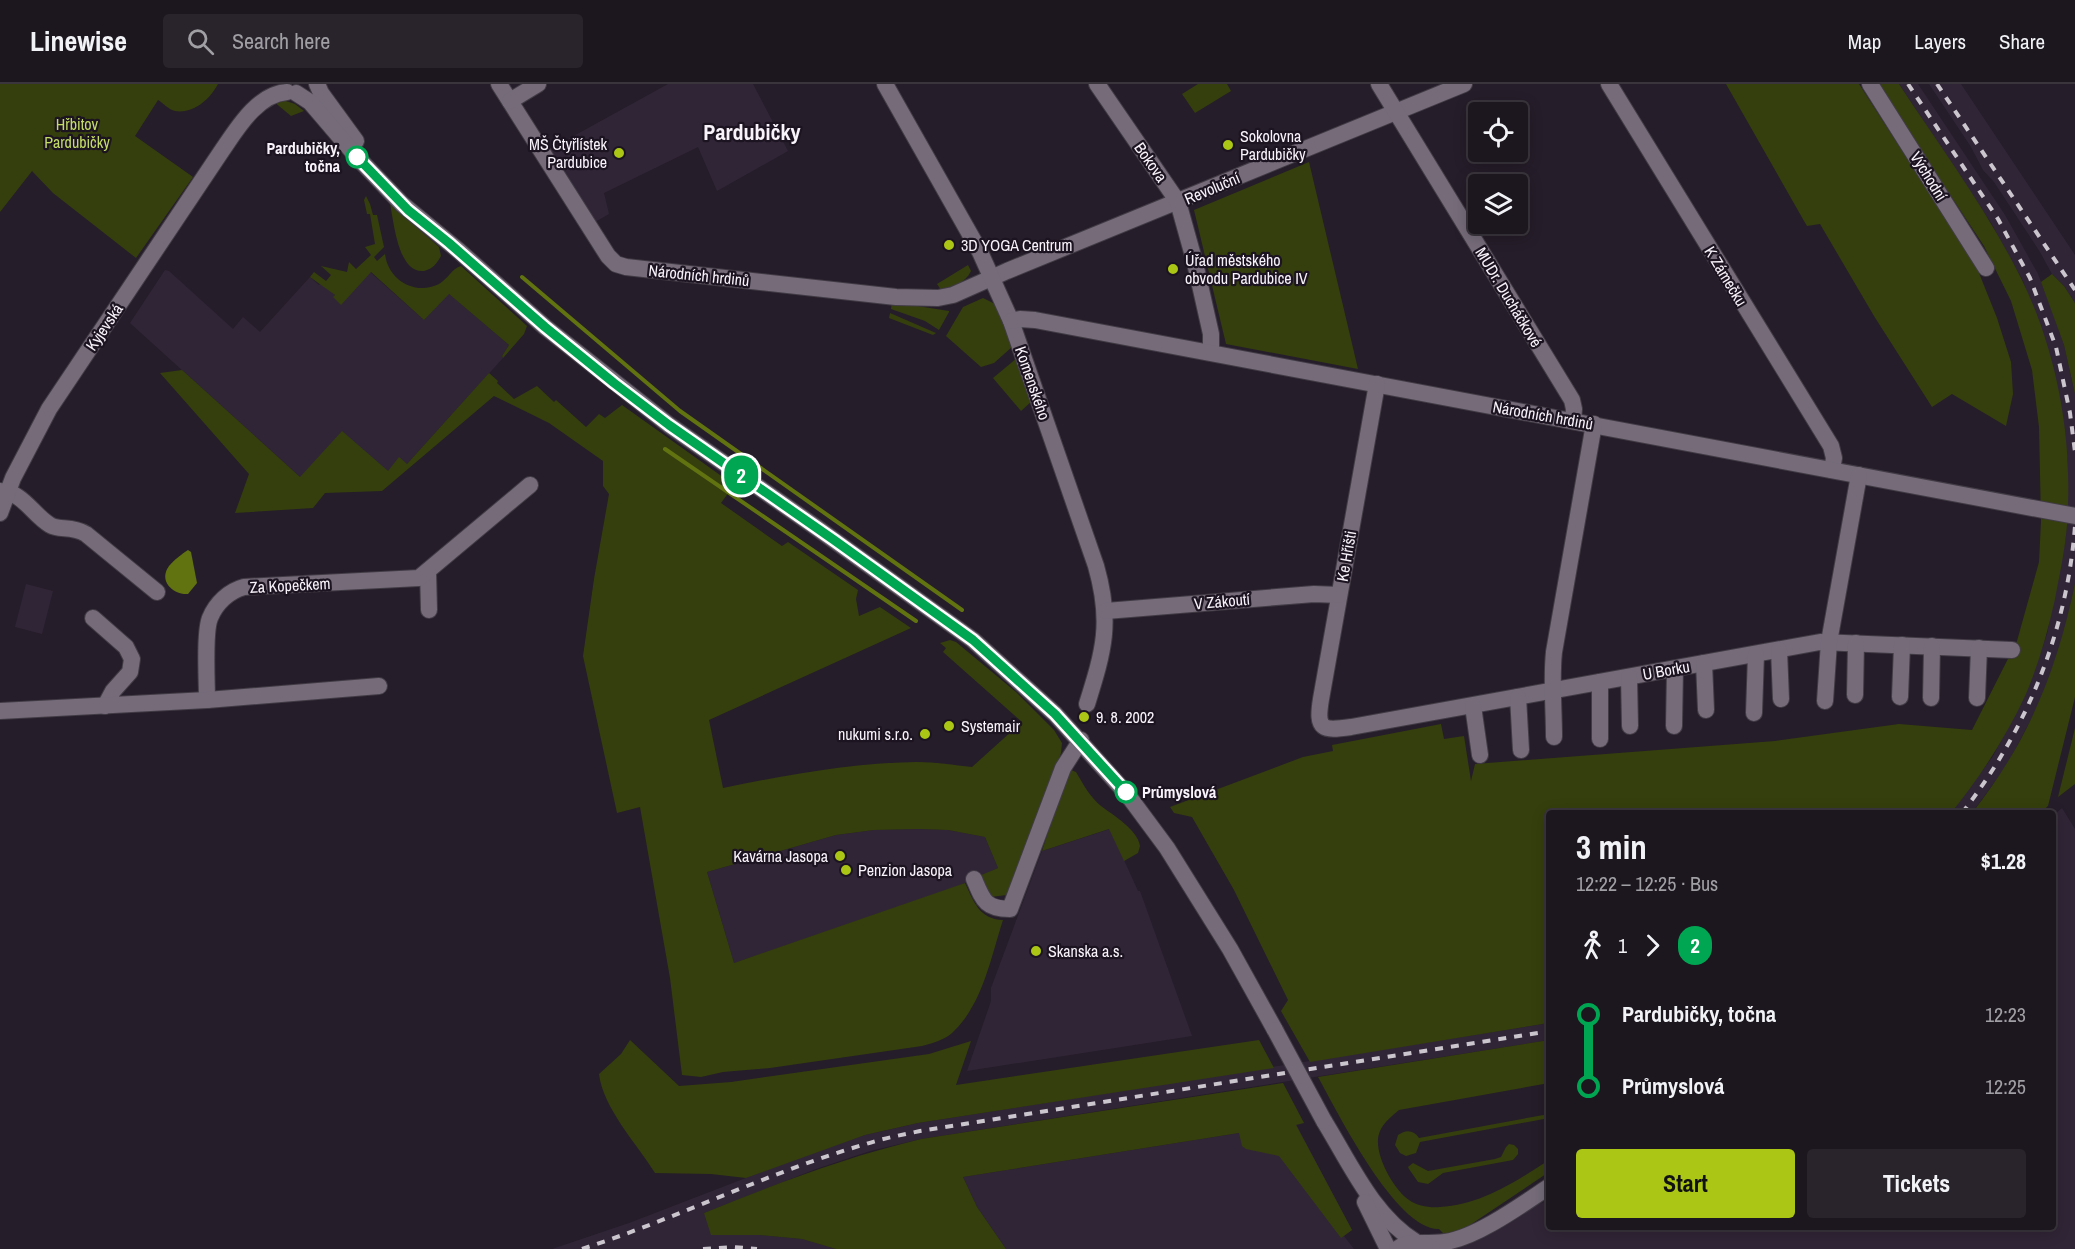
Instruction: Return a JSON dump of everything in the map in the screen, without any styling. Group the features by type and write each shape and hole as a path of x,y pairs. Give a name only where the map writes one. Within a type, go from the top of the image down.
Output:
{"street":[{"name":"Kyjevská","path":"223,149 245,112 267,84"},
{"name":"Kyjevská","path":"0,513 4,491 49,409 239,127 257,107 275,94 287,90 304,91 315,84"},
{"path":"315,84 377,167 459,251"},
{"name":"Národních hrdinů","path":"499,84 608,256 616,264 650,270 909,297 938,298 953,295 993,278"},
{"path":"510,102 538,84"},
{"name":"Komenského","path":"885,84 993,278 1011,321 1096,566 1106,610 1102,650 1087,704"},
{"name":"Bokova","path":"1097,84 1178,202 1211,334 1211,352"},
{"name":"MUDr. Ducháčkové","path":"1379,84 1572,400 1574,421"},
{"name":"Revoluční","path":"993,278 1464,84"},
{"name":"K Zámečku","path":"1609,84 1831,446 1834,458 1832,470"},
{"name":"Východní","path":"1870,84 1986,268"},
{"path":"287,90 310,102 357,157 402,204 545,327 669,425 973,640 1034,694 1081,740 1127,794 1167,848 1226,942 1324,1121 1388,1249"},
{"name":"Národních hrdinů","path":"1011,321 1035,320 1211,352 2075,516"},
{"name":"Ke Hřišti","path":"1322,727 1319,711 1377,384"},
{"path":"1554,737 1552,678 1554,652 1594,424"},
{"path":"1825,701 1829,642 1859,475"},
{"name":"Za Kopečkem","path":"207,700 208,625 219,604 234,590 244,587 418,578 530,485"},
{"path":"4,491 20,498 50,525 73,528 86,534 157,592"},
{"path":"428,571 429,610"},
{"name":"V Zákoutí","path":"1106,610 1314,594 1339,595"},
{"path":"93,618 126,647 132,659 130,672 113,691 105,706"},
{"name":"U Borku","path":"1322,727 1331,730 1351,727 1829,642 2012,650"},
{"path":"1855,695 1856,644"},
{"path":"1900,697 1902,645"},
{"path":"1931,698 1932,646"},
{"path":"1977,698 1979,648"},
{"path":"1779,650 1780,699"},
{"path":"1754,713 1756,654"},
{"path":"1704,663 1706,710"},
{"path":"1674,726 1675,669"},
{"path":"1629,677 1630,726"},
{"path":"1600,682 1600,739"},
{"path":"0,711 207,700 379,686"},
{"path":"1518,697 1521,750"},
{"path":"1473,705 1480,755"},
{"path":"974,879 983,900 989,906 1010,909 1063,768 1081,740"},
{"path":"1324,1121 1377,1204 1396,1227 1423,1245"},
{"path":"1396,1249 1406,1244 1423,1245 1453,1240 1471,1234 1546,1189"},
{"path":"1460,1249 1505,1215"}],"shaded area":[{"name":"MŠ Čtyřlístek Pardubice","path":"668,84 753,84 788,151 717,191 698,147 604,193 609,214 595,222 550,149"},
{"path":"1899,84 1918,84 2005,215 2038,274 2064,345 2075,394 2075,583 2063,639 2041,700 2007,765 1974,810 1953,810 1993,756 2026,693 2047,634 2066,536 2068,505 2068,463 2055,378 2048,350 2023,281 1991,223"},
{"path":"1929,84 1961,84 2075,255 2075,303 2064,286 2052,274 2040,252 1994,182 1983,170 1971,147"},
{"path":"165,270 169,271 233,329 243,317 260,332 310,277 335,295 333,297 370,272 424,320 448,293 509,345 503,358 407,464 388,471 300,477 130,323"},
{"path":"188,550 191,552 197,583 188,594 182,594 172,590 165,577 169,566"},
{"path":"26,584 53,591 42,634 15,627"},
{"path":"2062,808 2075,829 2075,1249 1429,1249 1546,1201 1546,1230 2056,1230 2056,813"},
{"path":"1110,829 1138,891 1140,891 1192,1036 967,1071 991,1001 991,988 1042,851"},
{"path":"874,830 948,830 985,837 998,868 958,886 734,963 707,872 836,835"},
{"path":"1546,1023 1546,1040 921,1139 870,1151 816,1169 704,1213 759,1235 802,1239 836,1249 552,1249 629,1223 811,1153 865,1135 918,1123"},
{"path":"1296,1124 1352,1230 1344,1236 1354,1249 1006,1249 977,1207 963,1177"}],"green space":[{"name":"Hřbitov Pardubičky","path":"0,84 218,84 206,100 189,110 173,110 158,100 135,136 193,177 136,258 53,193 32,171 0,212"},
{"path":"1198,84 1227,84 1231,91 1195,113 1182,94"},
{"path":"1726,84 1859,84 1977,268 1997,318 2011,362 2013,394 2006,426 1952,394 1932,407 1874,316 1820,224 1807,226"},
{"path":"1877,84 1899,84 1964,180 2009,254 2044,333 2058,389 2067,447 2068,516 2064,552 2039,659 2026,694 2001,741 1973,785 1953,810 1546,810 1546,1023 1310,1062 1281,1011 1288,1000 1234,890 1192,817 1174,813 1170,807 1303,757 1333,751 1332,745 1441,724 1444,739 1464,736 1471,781 1475,764 1775,741 1899,724 1972,730 2017,641 2039,562 2041,521 2039,427 2032,370 2011,301 1984,246"},
{"path":"283,100 295,104 304,111 291,116 273,101"},
{"path":"1309,162 1358,369 1226,344 1194,210"},
{"path":"366,196 373,215 377,215 384,247 374,257 377,261 385,254 391,271 397,278 412,287 430,287 442,282 461,266 527,326 524,334 503,358 509,345 449,294 424,320 371,272 341,305 333,297 335,295 310,277 314,272 326,281 331,275 321,266 347,272 349,262 356,269 371,255 365,247 375,244 370,214 367,214 364,200"},
{"path":"390,204 439,247 441,256 430,269 415,270 403,256"},
{"path":"968,265 971,271 966,279 955,286 941,290 937,284"},
{"path":"2052,274 2064,286 2075,303 2075,394 2064,345 2041,282"},
{"path":"983,298 995,304 1013,346 994,363 981,367 946,336 963,307"},
{"path":"892,302 949,312 939,330 925,321 891,309"},
{"path":"890,313 936,333 933,335 889,318"},
{"path":"1017,358 1032,401 1021,411 993,378"},
{"path":"182,370 300,477 342,431 388,471 399,457 407,464 489,373 514,399 537,386 586,427 599,414 605,418 622,405 734,485 721,503 782,546 788,542 858,590 856,599 859,616 880,607 911,628 709,720 723,788 843,767 923,762 972,767 1022,722 943,652 946,648 940,643 950,640 956,642 1016,692 1054,730 1062,743 1061,753 1012,889 1007,895 991,897 979,876 998,868 985,837 948,830 874,830 836,835 707,872 734,963 965,883 983,913 1003,920 985,978 965,1019 948,1036 922,1046 770,1068 723,1072 701,1077 682,1075 670,978 640,807 617,813 583,656 609,494 603,486 603,461 549,423 494,396 382,491 325,493 313,508 235,513 249,474 160,373"},
{"path":"2075,583 2075,697 2048,806 2043,810 1974,810 2009,759 2038,704 2068,615"},
{"path":"2075,728 2075,784 2058,797"},
{"path":"1071,770 1076,772 1097,802 1135,834 1140,846 1138,853 1124,861 1109,829 1042,851 1068,772"},
{"path":"630,1040 679,1086 731,1082 929,1054 971,1041 956,1085 1259,1040 1274,1068 918,1123 865,1135 746,1178 711,1174 655,1173 614,1113 602,1087 599,1074 621,1054"},
{"path":"1546,1040 1546,1084 1399,1110 1388,1119 1380,1131 1378,1148 1385,1168 1396,1187 1412,1202 1424,1206 1455,1205 1484,1197 1511,1184 1546,1162 1546,1174 1464,1229 1445,1235 1439,1229 1422,1224 1405,1211 1387,1191 1354,1141 1318,1077"},
{"path":"1283,1083 1304,1123 1296,1125 1352,1230 1341,1238 1279,1156 1246,1149 1242,1146 1239,1133 963,1177 977,1207 1006,1249 836,1249 802,1239 759,1235 711,1235 704,1213 811,1172 921,1139"},
{"path":"1546,1115 1546,1119 1420,1142 1416,1153 1406,1156 1400,1153 1395,1145 1398,1135 1407,1131 1415,1133 1419,1138"},
{"path":"1509,1144 1518,1149 1518,1154 1513,1160 1443,1173 1428,1184 1418,1182 1408,1167 1413,1163 1428,1171 1495,1159 1501,1157"}],"waterway":[{"path":"522,277 680,411 962,610"},
{"path":"665,449 916,621"}],"railway":[{"path":"1908,84 1998,219 2030,278 2056,347 2070,413 2075,452"},
{"path":"1937,84 2075,290"},
{"path":"1964,810 2006,748 2040,678 2063,603 2071,565 2075,526"},
{"path":"582,1249 830,1155 893,1137 1546,1032"},
{"path":"703,1249 733,1247 757,1249"}],"bus line":[{"name":"2","path":"357,157 408,210 614,383 669,425 921,601 1005,666 1081,740 1126,792"}],"place":[{"name":"Sokolovna Pardubičky","path":"1228,145"},
{"name":"MŠ Čtyřlístek Pardubice","path":"619,153"},
{"name":"Pardubičky, točna","path":"357,157"},
{"name":"3D YOGA Centrum","path":"949,245"},
{"name":"Úřad městského obvodu Pardubice IV","path":"1173,269"},
{"name":"9. 8. 2002","path":"1084,717"},
{"name":"Systemair","path":"949,726"},
{"name":"nukumi s.r.o.","path":"925,734"},
{"name":"Průmyslová","path":"1126,792"},
{"name":"Kavárna Jasopa","path":"840,856"},
{"name":"Penzion Jasopa","path":"846,870"},
{"name":"Skanska a.s.","path":"1036,951"}],"district":[{"name":"Pardubičky","path":"752,132"}]}
